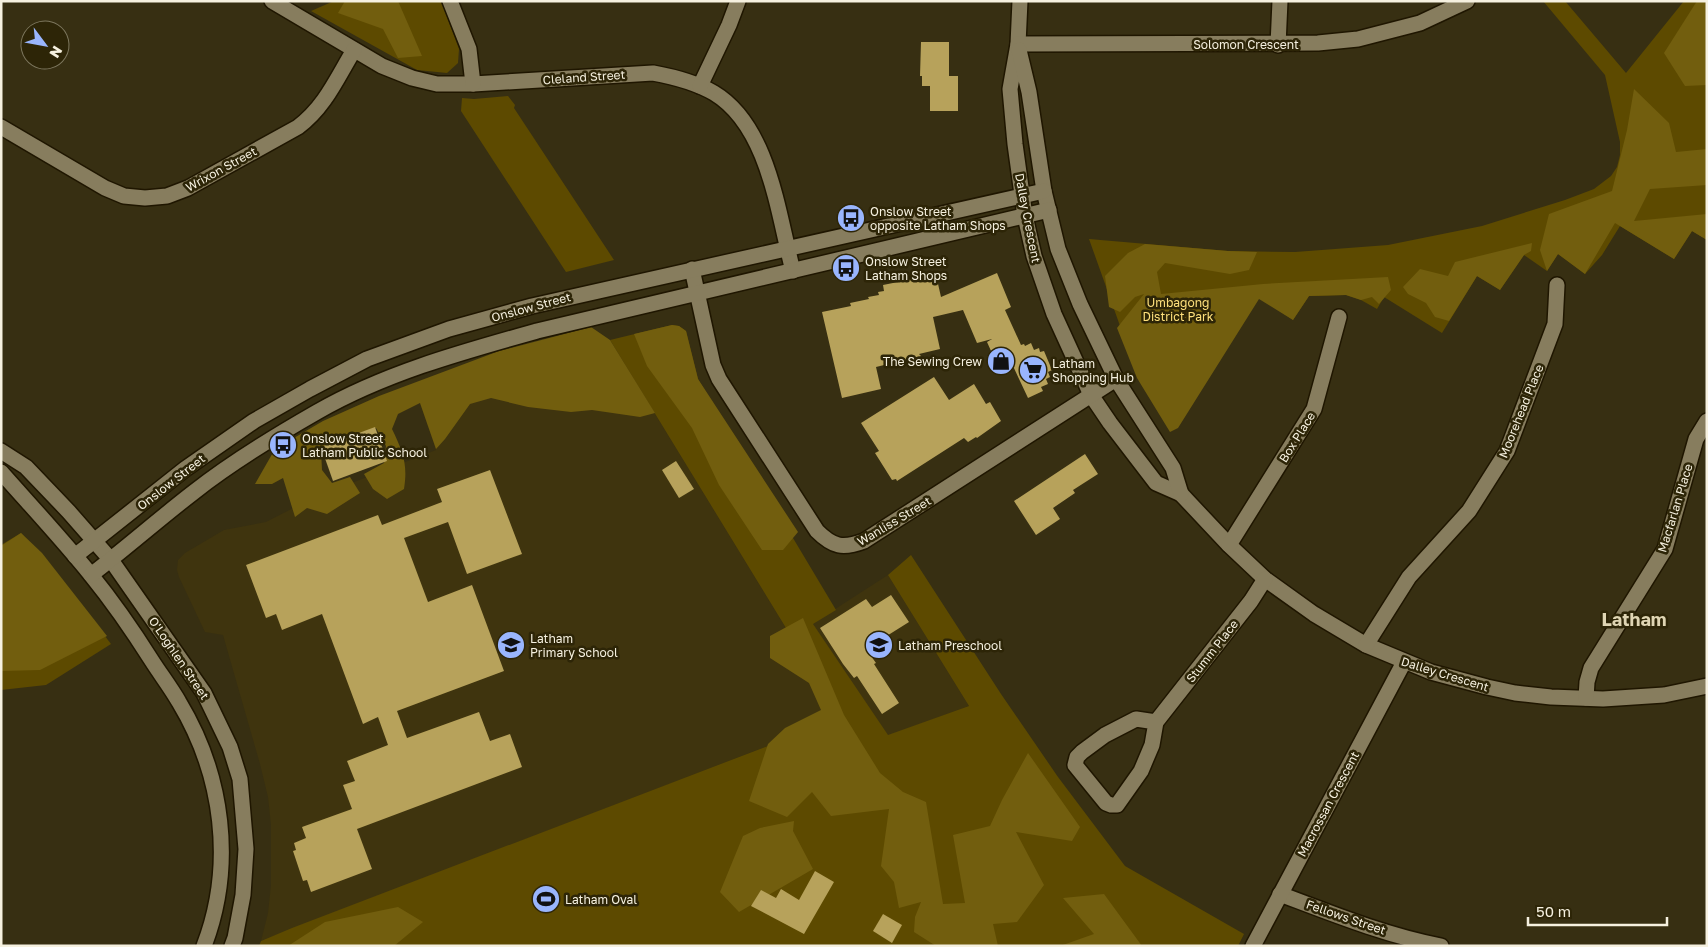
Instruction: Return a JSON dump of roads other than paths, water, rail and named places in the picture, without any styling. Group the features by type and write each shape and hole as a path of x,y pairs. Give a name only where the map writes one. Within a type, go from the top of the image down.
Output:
{"street":[{"name":"Cleland Street","path":"272,1 382,66 412,78 438,84 473,84 653,73 677,77 716,94 729,104 745,122 757,141 768,171 793,271"},
{"path":"450,1 469,49 473,84"},
{"path":"700,86 729,25 738,1"},
{"name":"Dalley Crescent","path":"1020,1 1018,44 1010,89 1014,144 1025,216 1034,256 1054,314 1091,395 1156,483 1181,494 1229,546 1265,579 1314,614 1366,645 1431,672 1487,687 1551,697 1603,699 1664,695 1707,686"},
{"path":"1278,45 1280,1"},
{"name":"Solomon Crescent","path":"1018,44 1278,45 1318,43 1358,39 1420,23 1467,1"},
{"name":"Dalley Crescent","path":"1018,44 1029,92 1044,190 1058,249 1080,304 1116,379 1173,468 1181,494"},
{"name":"Wrixon Street","path":"1,127 105,188 124,196 145,198 167,196 188,188 298,127 312,117 322,104 354,50"},
{"name":"Onslow Street","path":"75,556 96,542 185,469 254,422 366,359 449,329 532,306 1044,190"},
{"name":"Onslow Street","path":"91,575 195,491 264,443 319,411 377,383 457,354 537,331 1049,210"},
{"path":"897,223 902,245"},
{"name":"Wanliss Street","path":"692,269 713,365 719,379 817,531 825,539 839,546 851,546 864,542 1116,379"},
{"name":"Moorehead Place","path":"1366,645 1409,577 1470,511 1507,451 1555,324 1557,285"},
{"name":"Box Place","path":"1229,546 1314,409 1339,317"},
{"path":"366,359 377,383"},
{"name":"Macfarlan Place","path":"1586,698 1587,682 1591,668 1665,550 1696,438 1707,421"},
{"name":"O'Loghlen Street","path":"1,451 26,467 111,560 204,694 230,747 240,779 246,849 242,895 232,946"},
{"name":"O'Loghlen Street","path":"1,472 91,575 129,625 179,702 209,765 219,811 222,856 218,894 210,931 204,946"},
{"name":"Stumm Place","path":"1156,722 1136,719 1105,735 1077,757 1075,765 1106,803 1117,805 1141,771 1152,745 1156,722 1251,601 1265,579"},
{"name":"Macrossan Crescent","path":"1253,946 1404,662"},
{"name":"Fellows Street","path":"1280,894 1349,920 1420,942 1441,946"}],"place":[{"name":"Onslow Street opposite Latham Shops","path":"851,218"},
{"name":"Onslow Street Latham Shops","path":"846,268"},
{"name":"The Sewing Crew","path":"1001,361"},
{"name":"Latham Shopping Hub","path":"1033,370"},
{"name":"Onslow Street Latham Public School","path":"283,445"},
{"name":"Latham Primary School","path":"511,645"},
{"name":"Latham Preschool","path":"879,645"},
{"name":"Latham Oval","path":"546,899"}],"district":[{"name":"Latham","path":"1634,619"}],"park label":[{"name":"Umbagong District Park","path":"1178,309"}]}
